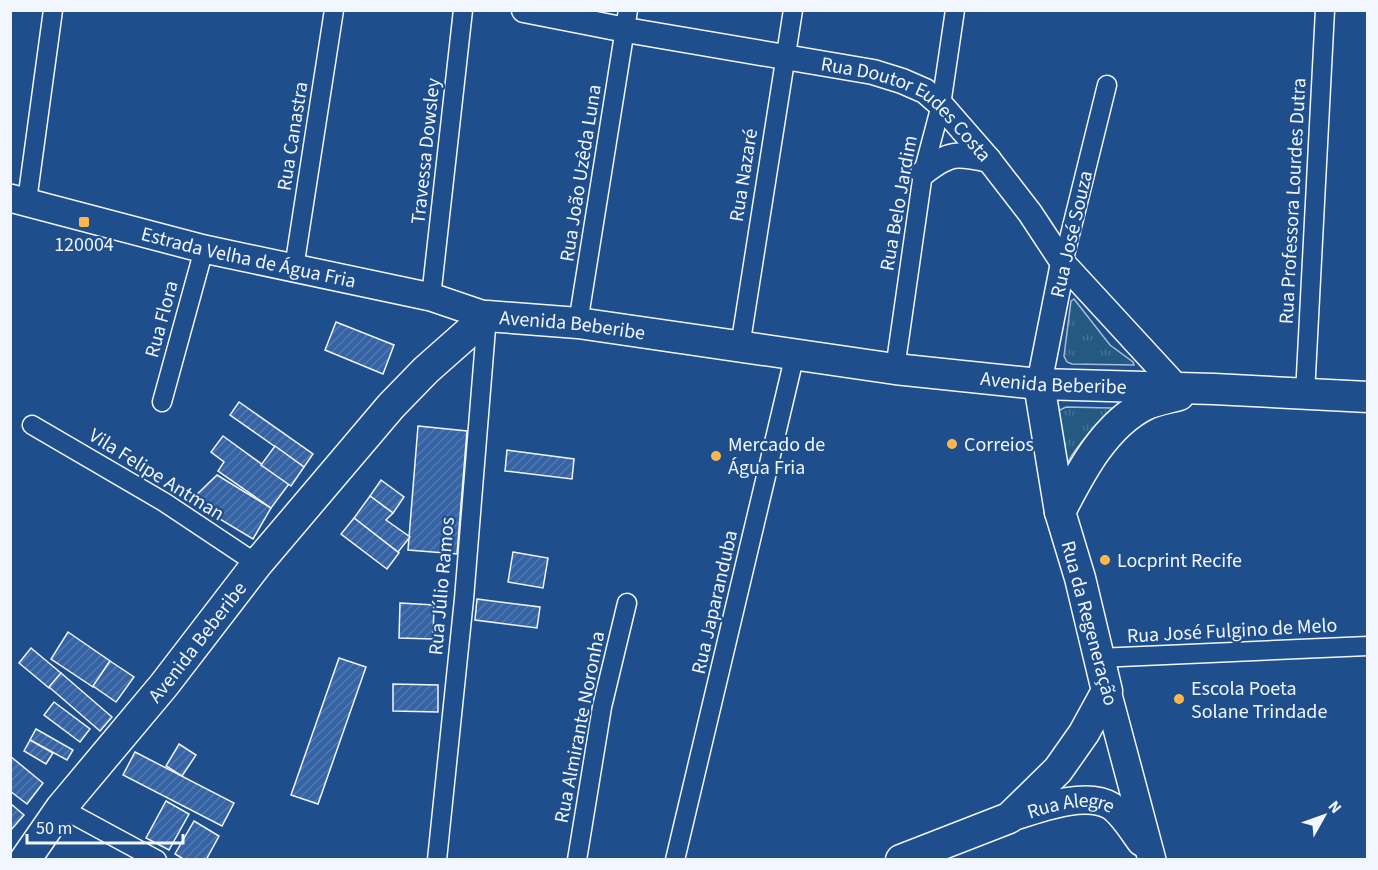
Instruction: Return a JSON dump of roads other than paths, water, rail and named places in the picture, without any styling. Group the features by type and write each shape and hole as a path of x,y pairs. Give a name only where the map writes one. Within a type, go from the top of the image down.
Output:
{"main road":[{"name":"Estrada Velha de Água Fria","path":"19,200 204,249 431,297 487,316"},
{"name":"Avenida Beberibe","path":"24,860 61,808 164,685 257,564 391,406 426,370 487,316 578,323 895,369 1039,384 1368,397"},
{"name":"Rua da Regeneração","path":"1039,384 1060,512 1080,578 1098,658 1150,856"},
{"path":"1060,512 1081,472 1119,423 1147,405 1187,389"},
{"name":"Rua Alegre","path":"1009,818 1058,770 1084,733 1107,692"},
{"name":"Rua Alegre","path":"901,860 1009,818 1071,801 1089,799 1110,805 1150,856"}],"street":[{"path":"19,200 53,10"},
{"name":"Rua Canastra","path":"294,268 334,10"},
{"name":"Travessa Dowsley","path":"431,297 463,10"},
{"name":"Rua Doutor Eudes Costa","path":"524,10 627,20 784,58 873,72 925,91 941,105 989,160 1030,213 1063,263 1187,389"},
{"name":"Rua Nazaré","path":"740,347 793,10"},
{"name":"Rua Belo Jardim","path":"895,369 923,173 941,105 955,10"},
{"name":"Rua Professora Lourdes Dutra","path":"1305,394 1324,10"},
{"name":"Rua João Uzêda Luna","path":"578,323 627,20"},
{"name":"Rua José Souza","path":"1039,384 1063,263 1107,85"},
{"path":"923,173 939,161 961,154 989,160"},
{"name":"Rua Flora","path":"162,402 204,249"},
{"name":"Rua Júlio Ramos","path":"437,860 464,599 487,316"},
{"name":"Rua Japaranduba","path":"675,860 795,354"},
{"name":"Vila Felipe Antman","path":"32,424 164,502 257,564"},
{"name":"Rua Almirante Noronha","path":"577,860 602,707 627,603"},
{"name":"Rua José Fulgino de Melo","path":"1098,658 1368,646"},
{"path":"61,808 157,860"}],"place":[{"name":"120004","path":"84,222"},
{"name":"Correios","path":"952,444"},
{"name":"Mercado de Água Fria","path":"716,456"},
{"name":"Locprint Recife","path":"1105,560"},
{"name":"Escola Poeta Solane Trindade","path":"1179,699"}]}
